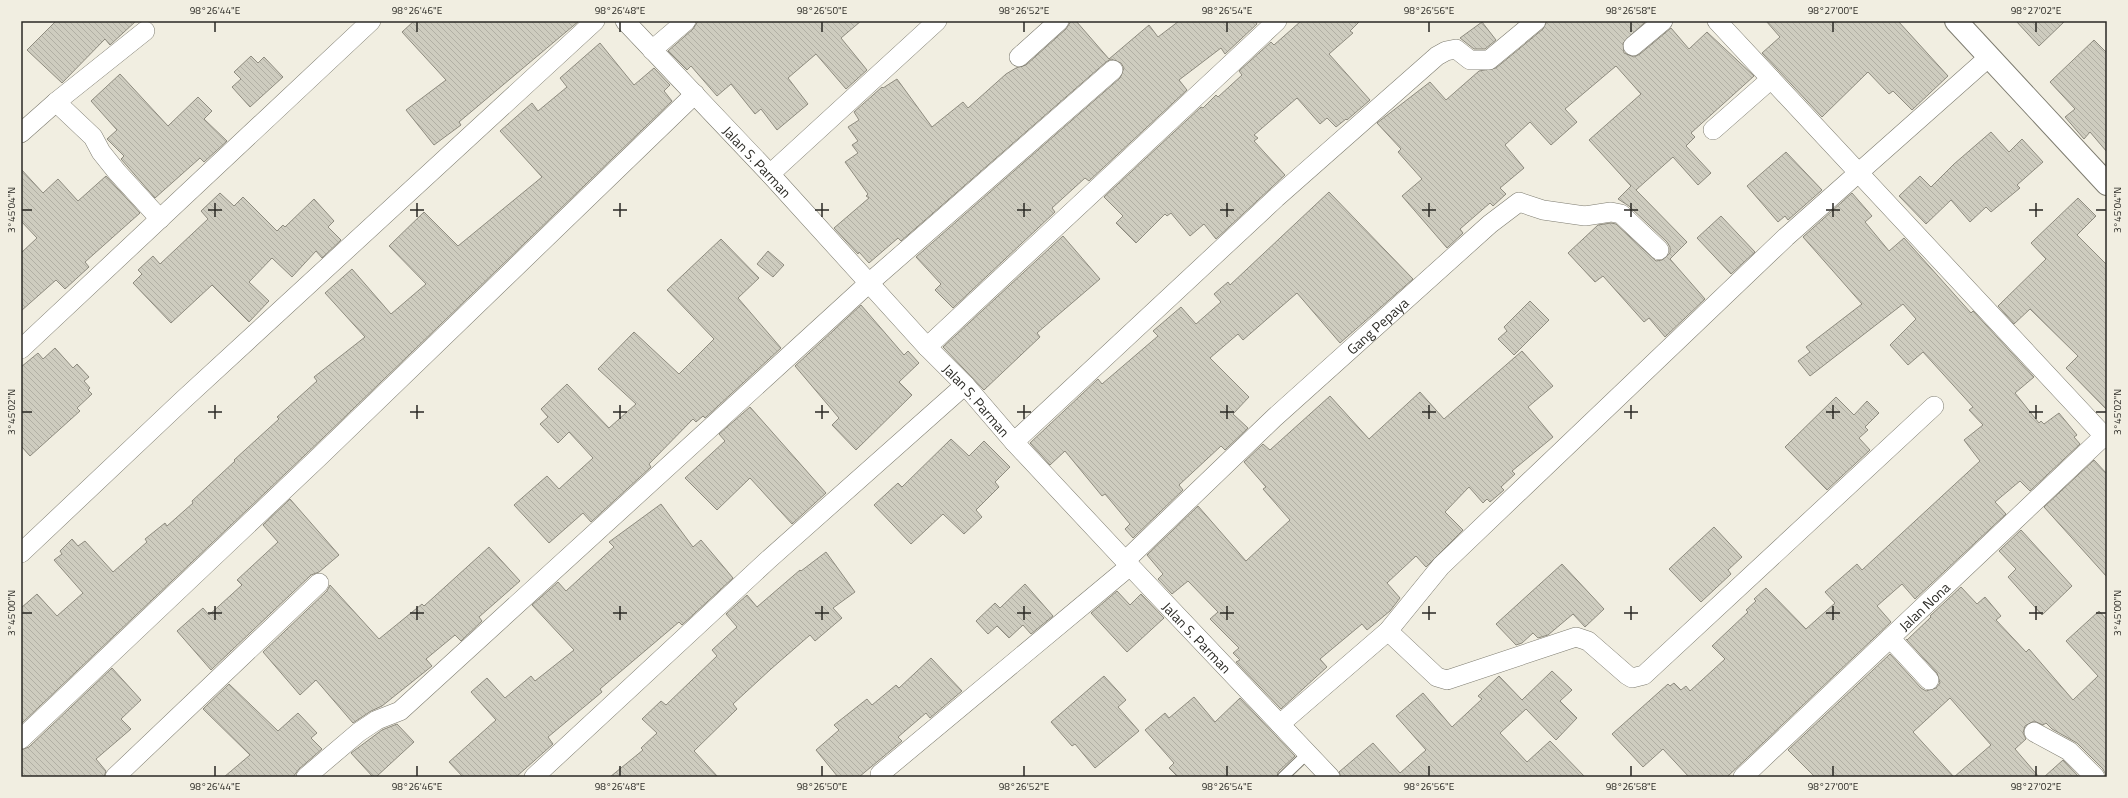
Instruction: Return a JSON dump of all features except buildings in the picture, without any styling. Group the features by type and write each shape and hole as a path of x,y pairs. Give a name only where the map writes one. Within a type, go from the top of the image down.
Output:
{"street":[{"path":"21,349 372,21"},
{"path":"21,553 183,400 595,21"},
{"name":"Jalan S. Parman","path":"625,21 770,174 927,347 965,385 1014,442 1330,777"},
{"path":"652,50 686,21"},
{"path":"770,174 937,21"},
{"path":"1019,57 1059,21"},
{"path":"927,347 1278,21"},
{"path":"1014,442 1276,198 1437,56 1446,51 1456,49 1470,60 1489,60 1536,21"},
{"path":"1633,46 1663,21"},
{"path":"1717,21 1857,173 2106,438"},
{"path":"1956,21 2107,184"},
{"path":"21,133 56,102 145,31"},
{"path":"1280,724 1388,631 1441,566 1786,237 1989,57"},
{"path":"306,777 359,732 377,720 400,711 869,283 1113,70"},
{"path":"1713,130 1771,79"},
{"path":"21,739 326,451 694,94"},
{"path":"56,102 93,137 117,172 160,219"},
{"name":"Gang Pepaya","path":"1127,563 1280,413 1490,224 1519,202 1543,210 1585,216 1611,212 1621,214 1659,250"},
{"path":"534,777 768,560 965,385"},
{"path":"1388,631 1437,677 1447,680 1576,637 1588,641 1627,675 1638,678 1644,675 1934,406"},
{"name":"Jalan Nona","path":"1743,777 1890,638 2106,438"},
{"path":"880,774 1127,563"},
{"path":"115,777 320,583"},
{"path":"1890,638 1929,680"},
{"path":"2034,732 2069,751 2095,777"}],"lane":[{"path":"1283,777 1308,753"}]}
